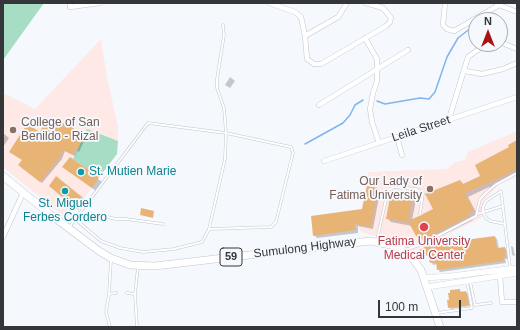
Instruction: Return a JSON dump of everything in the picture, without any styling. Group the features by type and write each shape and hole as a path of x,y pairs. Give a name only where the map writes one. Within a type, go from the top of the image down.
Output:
{"main road":[{"name":"Sumulong Highway","path":"4,179 99,251 111,258 130,264 156,266 355,242 377,242 388,244 404,250 415,261 424,278 440,327"}],"street":[{"path":"70,3 70,7 100,3"},
{"path":"269,3 295,12 301,17 305,36 307,59 314,64 321,64 386,26 390,22 391,18 383,8 366,3"},
{"path":"305,36 338,17 347,3"},
{"path":"445,3 443,25 447,29 454,31 498,4 517,12"},
{"path":"365,38 377,58 377,81 370,109 372,122 379,142"},
{"path":"319,105 408,50"},
{"path":"449,120 468,57 475,52"},
{"path":"465,71 482,74 503,69 517,63"},
{"name":"Leila Street","path":"324,161 517,97"},
{"path":"397,137 402,155"},
{"path":"3,237 23,193"},
{"path":"427,287 471,279 517,268"},
{"path":"424,278 471,279 517,274"},
{"path":"500,276 502,302 517,302"}],"lane":[{"path":"75,219 102,241 120,248 143,252 174,249 202,242 208,229 225,159 226,133 224,108 217,88 224,35 223,25"},
{"path":"68,228 148,123 226,133 291,147 293,153 276,222 271,228 208,229"},
{"path":"477,214 480,199 496,185 517,173"},
{"path":"377,242 388,190 394,187 416,189 423,193 420,214"},
{"path":"505,224 490,221 486,218 483,212 483,207 486,201 501,191 503,206 505,224 510,269"},
{"path":"404,250 422,244 471,219 477,214 503,206"},
{"path":"78,216 99,215 116,219 163,224"},
{"path":"110,327 106,312 109,294 111,258"},
{"path":"137,327 135,294 138,265"},
{"path":"471,279 475,305 491,303"},
{"path":"436,314 472,308 471,279"},
{"path":"109,294 116,293"},
{"path":"127,293 135,294"}],"shaded area":[{"path":"101,39 107,77 118,127 117,154 68,220 3,167 3,93 35,109"},
{"name":"Our Lady of Fatima University","path":"517,131 517,177 499,185 483,201 484,212 481,218 412,252 398,242 361,232 358,226 368,172 447,169 455,162 465,160 468,152"}],"green space":[{"path":"3,3 44,3 3,60"},
{"path":"87,129 118,141 117,154 99,177 73,159"}],"building":[{"path":"52,118 74,128 72,131 84,136 73,155 63,150 60,157 40,182 18,165 22,160 9,152 27,124 40,132 45,122 49,124"},
{"path":"517,140 517,169 465,193 474,210 468,213 470,216 425,240 416,236 408,221 433,209 425,194 460,180 463,184 480,176 475,165 509,147 508,145"},
{"name":"St. Mutien Marie","path":"70,157 99,177 92,188 62,167"},
{"name":"St. Miguel Ferbes Cordero","path":"56,176 82,197 74,207 49,186"},
{"path":"367,186 378,188 371,227 355,224 356,230 313,236 311,216 362,209"},
{"path":"391,191 413,196 408,222 386,219"},
{"path":"141,208 154,211 153,218 140,215"},
{"path":"495,236 497,248 505,247 506,257 503,257 504,261 437,270 436,262 430,263 428,256 423,255 419,250 434,242 457,241"},
{"path":"460,289 460,292 466,291 469,305 448,308 448,293 450,293 450,290"}],"waterway":[{"path":"377,101 385,104 420,98 429,99 435,92 447,57 458,38 468,30"},
{"path":"305,144 343,123 350,115 355,105 363,100"}],"place":[{"name":"College of San Benildo - Rizal","path":"13,130"},
{"name":"St. Mutien Marie","path":"81,172"},
{"name":"Our Lady of Fatima University","path":"430,189"},
{"name":"St. Miguel Ferbes Cordero","path":"65,191"},
{"name":"Fatima University Medical Center","path":"424,227"}]}
